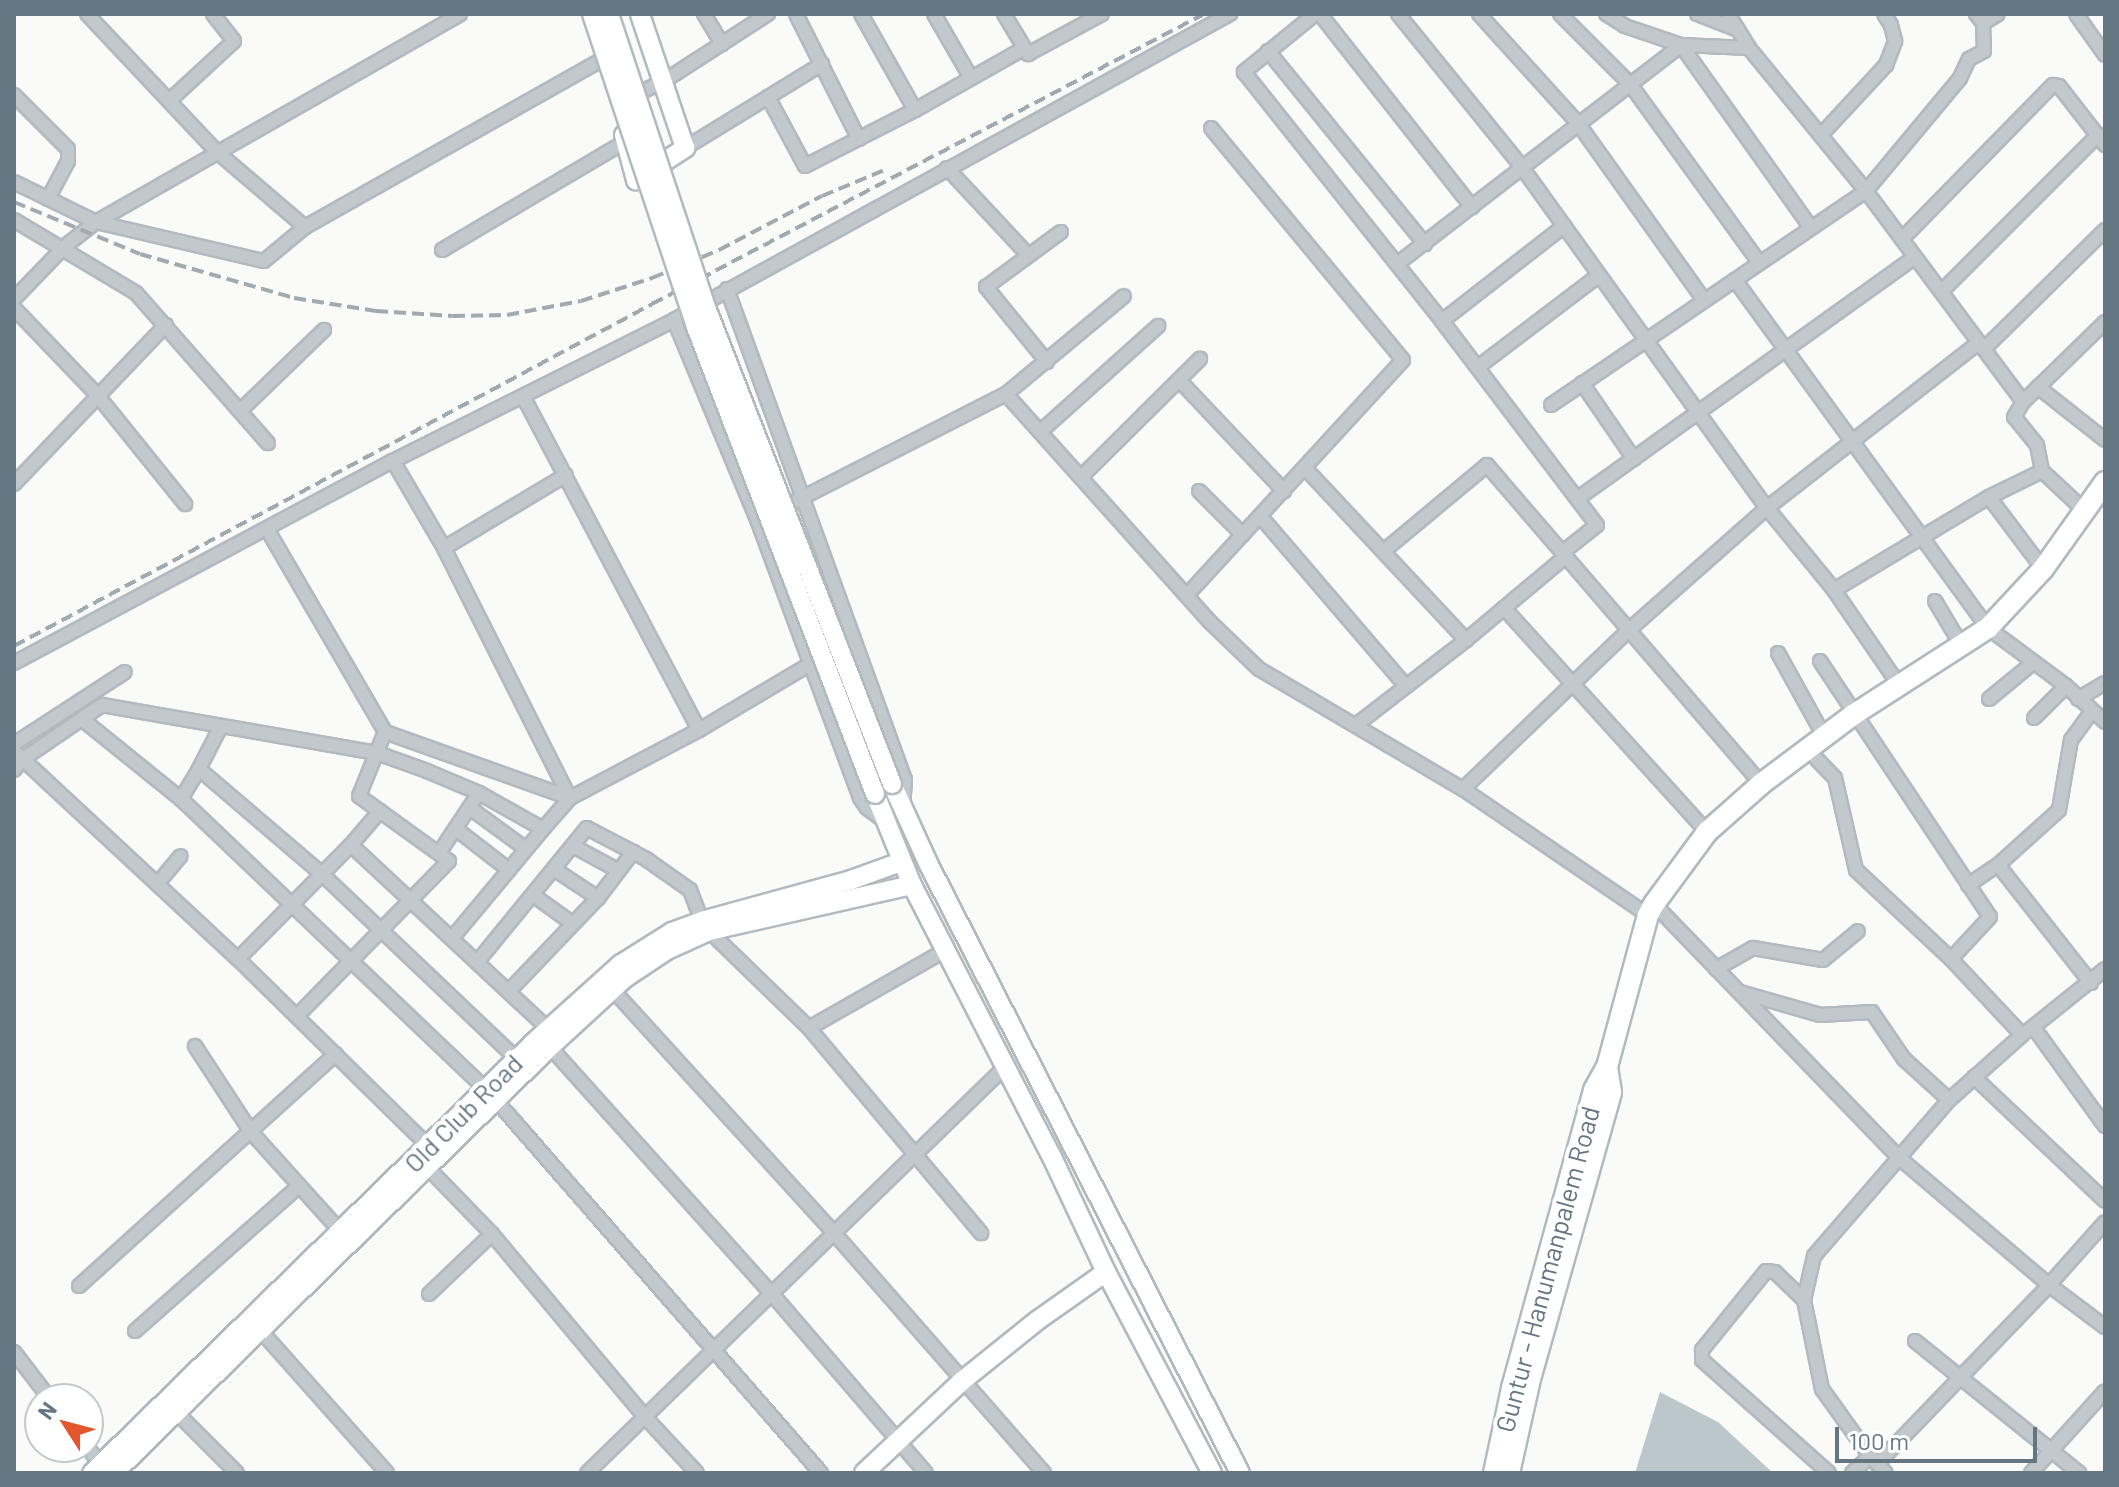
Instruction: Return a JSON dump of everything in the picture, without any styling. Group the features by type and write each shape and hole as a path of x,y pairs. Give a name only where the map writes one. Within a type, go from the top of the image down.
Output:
{"main road":[{"path":"585,14 636,180 685,148 640,14"},
{"path":"592,14 696,327 883,820 912,885 1051,1155 1106,1272 1212,1473"},
{"path":"609,14 707,310 892,784 1143,1288 1239,1472"},
{"name":"Guntur - Hanumanpalem Road","path":"1494,1473 1512,1388 1594,1090 1607,1067 1651,909 1707,832 1761,784 1853,715 1960,643 1988,628 2043,569 2105,482"},
{"name":"Old Club Road","path":"102,1470 429,1147 491,1096 517,1059 705,926 901,862"},
{"name":"Old Club Road","path":"102,1470 176,1412 261,1331 428,1168 491,1096 629,958 672,932 912,885"},
{"name":"Guntur - Hanumanpalem Road","path":"1509,1473 1530,1379 1611,1092 1607,1067"},
{"path":"864,1473 962,1381 1106,1272"}],"street":[{"path":"87,14 216,151 305,227"},
{"path":"169,101 234,41 213,14"},
{"path":"14,299 64,247 96,222 460,14"},
{"path":"704,14 722,44"},
{"path":"615,105 664,81 768,14"},
{"path":"796,14 859,139"},
{"path":"861,14 915,110"},
{"path":"934,14 971,78"},
{"path":"1004,14 1028,54 1102,14"},
{"path":"14,663 393,461 524,398 674,320 1230,14"},
{"path":"1356,725 1466,640 1597,525 1478,367 1244,72 1317,14 1472,207"},
{"path":"1398,14 1521,166 1767,508 1834,590 1899,685"},
{"path":"1479,14 1577,122 1704,300"},
{"path":"1560,14 1630,84 1759,262"},
{"path":"1606,14 1625,26 1681,45 1743,39"},
{"path":"1697,14 1743,39"},
{"path":"1728,14 1743,39 1866,191 2023,402"},
{"path":"1551,405 1866,191 1960,78 1965,63 1986,47 1980,18 1998,14"},
{"path":"2076,14 2105,55"},
{"path":"1821,135 1875,80 1895,41 1887,20"},
{"path":"1397,264 1577,122 1681,45"},
{"path":"1681,45 1811,228"},
{"path":"768,97 805,166 915,110 1023,49"},
{"path":"1268,51 1425,244"},
{"path":"14,182 96,222 264,261 305,227 601,60"},
{"path":"685,148 822,64"},
{"path":"1902,239 2047,91 2059,86 2099,141 1942,291"},
{"path":"14,95 68,149 68,161 48,199"},
{"path":"1187,595 1403,360 1211,128"},
{"path":"442,250 626,141"},
{"path":"947,168 1028,255"},
{"path":"14,220 64,247 136,293 268,443"},
{"path":"1442,321 1564,226"},
{"path":"1463,789 1630,629 1767,508 1850,442 1981,346 2105,230"},
{"path":"1047,362 986,287 1061,232"},
{"path":"1577,499 1914,258"},
{"path":"1478,367 1599,275"},
{"path":"1735,280 1785,353 1988,628 2066,686 2105,722"},
{"path":"727,289 905,780 903,809"},
{"path":"758,522 803,496 1006,394 1124,296"},
{"path":"14,308 98,396 185,504"},
{"path":"674,320 758,522 860,798 883,820"},
{"path":"2084,510 2042,471 2037,445 2014,417 2023,402 2105,322"},
{"path":"14,484 166,325"},
{"path":"1040,432 1158,326"},
{"path":"240,411 324,330"},
{"path":"1081,477 1200,359"},
{"path":"1179,380 1284,491"},
{"path":"1582,383 1634,459"},
{"path":"2038,387 2105,440"},
{"path":"1006,394 1187,595 1259,669 1463,789 1651,909 1716,969 1897,1156 2049,1285 2105,1327"},
{"path":"524,398 699,730"},
{"path":"393,461 444,548 570,798"},
{"path":"1385,550 1487,465 1761,784"},
{"path":"1305,468 1466,640"},
{"path":"1834,590 1989,497 2042,471"},
{"path":"444,548 566,475"},
{"path":"1199,491 1243,535"},
{"path":"1989,497 2043,569"},
{"path":"1261,517 1406,686"},
{"path":"267,529 385,732 570,798"},
{"path":"1935,601 1960,643"},
{"path":"1504,608 1570,685 1707,832"},
{"path":"1778,653 1824,736"},
{"path":"1820,661 1990,917 1951,959"},
{"path":"1989,699 2034,662"},
{"path":"453,937 570,798 699,730 810,664"},
{"path":"14,744 125,672"},
{"path":"2078,699 2105,683"},
{"path":"2034,718 2066,686"},
{"path":"14,770 19,755 83,720 102,705 377,753 479,793 543,829"},
{"path":"1968,885 1998,865 2059,810 2071,740 2092,711"},
{"path":"83,720 181,799 354,961 491,1096 821,1473"},
{"path":"181,799 221,726"},
{"path":"297,1016 449,861 359,796 385,732"},
{"path":"1806,748 1835,778 1856,870 2028,1032 2105,1126"},
{"path":"19,755 238,959 429,1147"},
{"path":"199,769 323,875 517,1059"},
{"path":"439,853 479,793"},
{"path":"470,808 526,849"},
{"path":"238,959 323,875 380,811"},
{"path":"478,961 587,828 633,852 690,890 705,926 809,1028 981,1233"},
{"path":"456,829 509,870"},
{"path":"351,845 509,991 926,1473"},
{"path":"573,846 619,871"},
{"path":"509,991 598,898 633,852"},
{"path":"158,883 181,856"},
{"path":"1998,865 2091,983"},
{"path":"554,869 598,898"},
{"path":"533,895 573,924"},
{"path":"1716,969 1753,948 1823,960 1858,931"},
{"path":"809,1028 946,950"},
{"path":"1877,1464 1822,1389 1804,1300 1814,1256 1897,1156 1949,1100 2105,969"},
{"path":"612,989 834,1233 1044,1473"},
{"path":"1737,991 1820,1015 1872,1012 1904,1059 1949,1100"},
{"path":"195,1046 251,1132 342,1233"},
{"path":"79,1286 336,1054"},
{"path":"587,1473 1005,1067"},
{"path":"1974,1077 2105,1201"},
{"path":"428,1168 492,1234 645,1417 697,1473"},
{"path":"135,1331 299,1186"},
{"path":"1852,1473 1877,1464 2049,1285 2105,1222"},
{"path":"429,1294 492,1234"},
{"path":"1804,1300 1775,1272 1766,1271 1702,1350 1702,1360 1829,1473"},
{"path":"261,1331 387,1473"},
{"path":"1915,1341 1957,1378 2079,1473"},
{"path":"14,1352 38,1383"},
{"path":"2031,1473 2105,1391"},
{"path":"176,1412 237,1473"}],"shaded area":[{"path":"1660,1392 1718,1422 1773,1473 1635,1473"}],"railway":[{"path":"14,646 652,304 1204,14"},
{"path":"14,202 140,254 294,298 376,311 453,316 507,315 581,301 652,278 719,250 822,196 887,169"}]}
